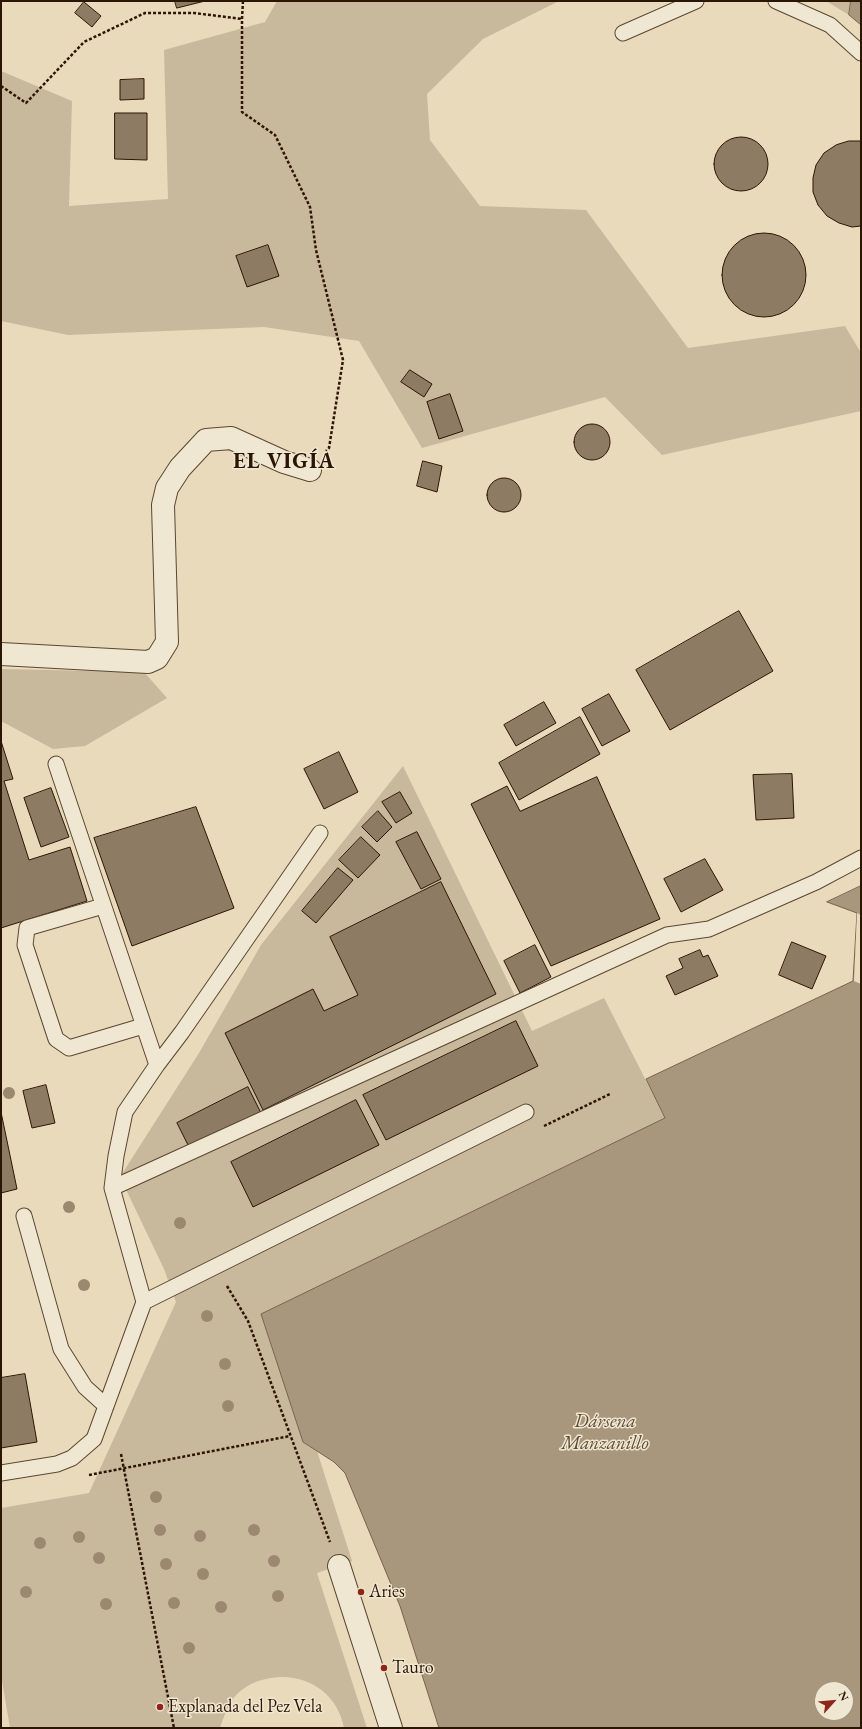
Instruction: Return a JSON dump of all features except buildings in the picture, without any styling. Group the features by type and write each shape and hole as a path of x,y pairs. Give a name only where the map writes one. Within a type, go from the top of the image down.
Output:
{"street":[{"path":"1,654 148,662 157,658 167,642 163,505 167,488 180,468 206,440 230,438 284,462 310,470"},
{"path":"338,1566 391,1728"}],"lane":[{"path":"623,33 696,1"},
{"path":"776,1 830,25 861,53"},
{"path":"56,764 156,1065"},
{"path":"1,1473 57,1464 72,1458 94,1439 144,1302 112,1188 116,1156 125,1112 156,1065 182,1032 320,833"},
{"path":"112,1188 667,935 709,929 816,882 861,858"},
{"path":"103,906 27,928 25,945 56,1039 69,1048 143,1026"},
{"path":"144,1302 526,1112"},
{"path":"24,1216 61,1349 85,1387 106,1406"}],"path":[{"path":"244,1 242,19 242,112 275,135 310,207 316,250 342,360 329,448 310,470"},
{"path":"1,86 26,104 84,42 145,14 194,13 242,19"},
{"path":"539,1129 610,1094"},
{"path":"231,1281 226,1284 248,1321 338,1566"},
{"path":"86,1476 290,1436"},
{"path":"121,1454 174,1728"}],"shaded area":[{"path":"277,1 559,1 483,39 427,94 430,140 480,206 586,210 688,348 845,326 861,353 861,411 662,455 605,397 422,448 359,341 264,327 68,335 1,321 1,71 72,101 69,206 168,199 164,50 265,22"},
{"path":"826,1 851,1 849,15"},
{"path":"1,669 144,672 167,698 85,746 53,749 1,721"},
{"path":"403,766 532,1031 604,998 665,1118 261,1314 303,1442 317,1451 352,1561 317,1573 367,1728 344,1728 340,1714 333,1702 325,1693 314,1685 289,1677 276,1677 255,1682 239,1692 228,1707 220,1728 10,1728 1,1675 1,1508 89,1493 176,1302 164,1269 120,1177 199,1053 261,945"}],"water":[{"path":"851,1 861,1 861,25 849,15"},
{"name":"Dársena Manzanillo","path":"861,886 861,1728 439,1728 400,1606 345,1473 334,1462 303,1442 261,1314 665,1118 646,1079 853,981 857,913 827,902"}],"pier":[{"path":"857,913 861,915 861,984 854,981"}],"place":[{"name":"Aries","path":"361,1592"},
{"name":"Tauro","path":"384,1668"},
{"name":"Explanada del Pez Vela","path":"160,1707"}],"district":[{"name":"EL VIGÍA","path":"284,462"}]}
